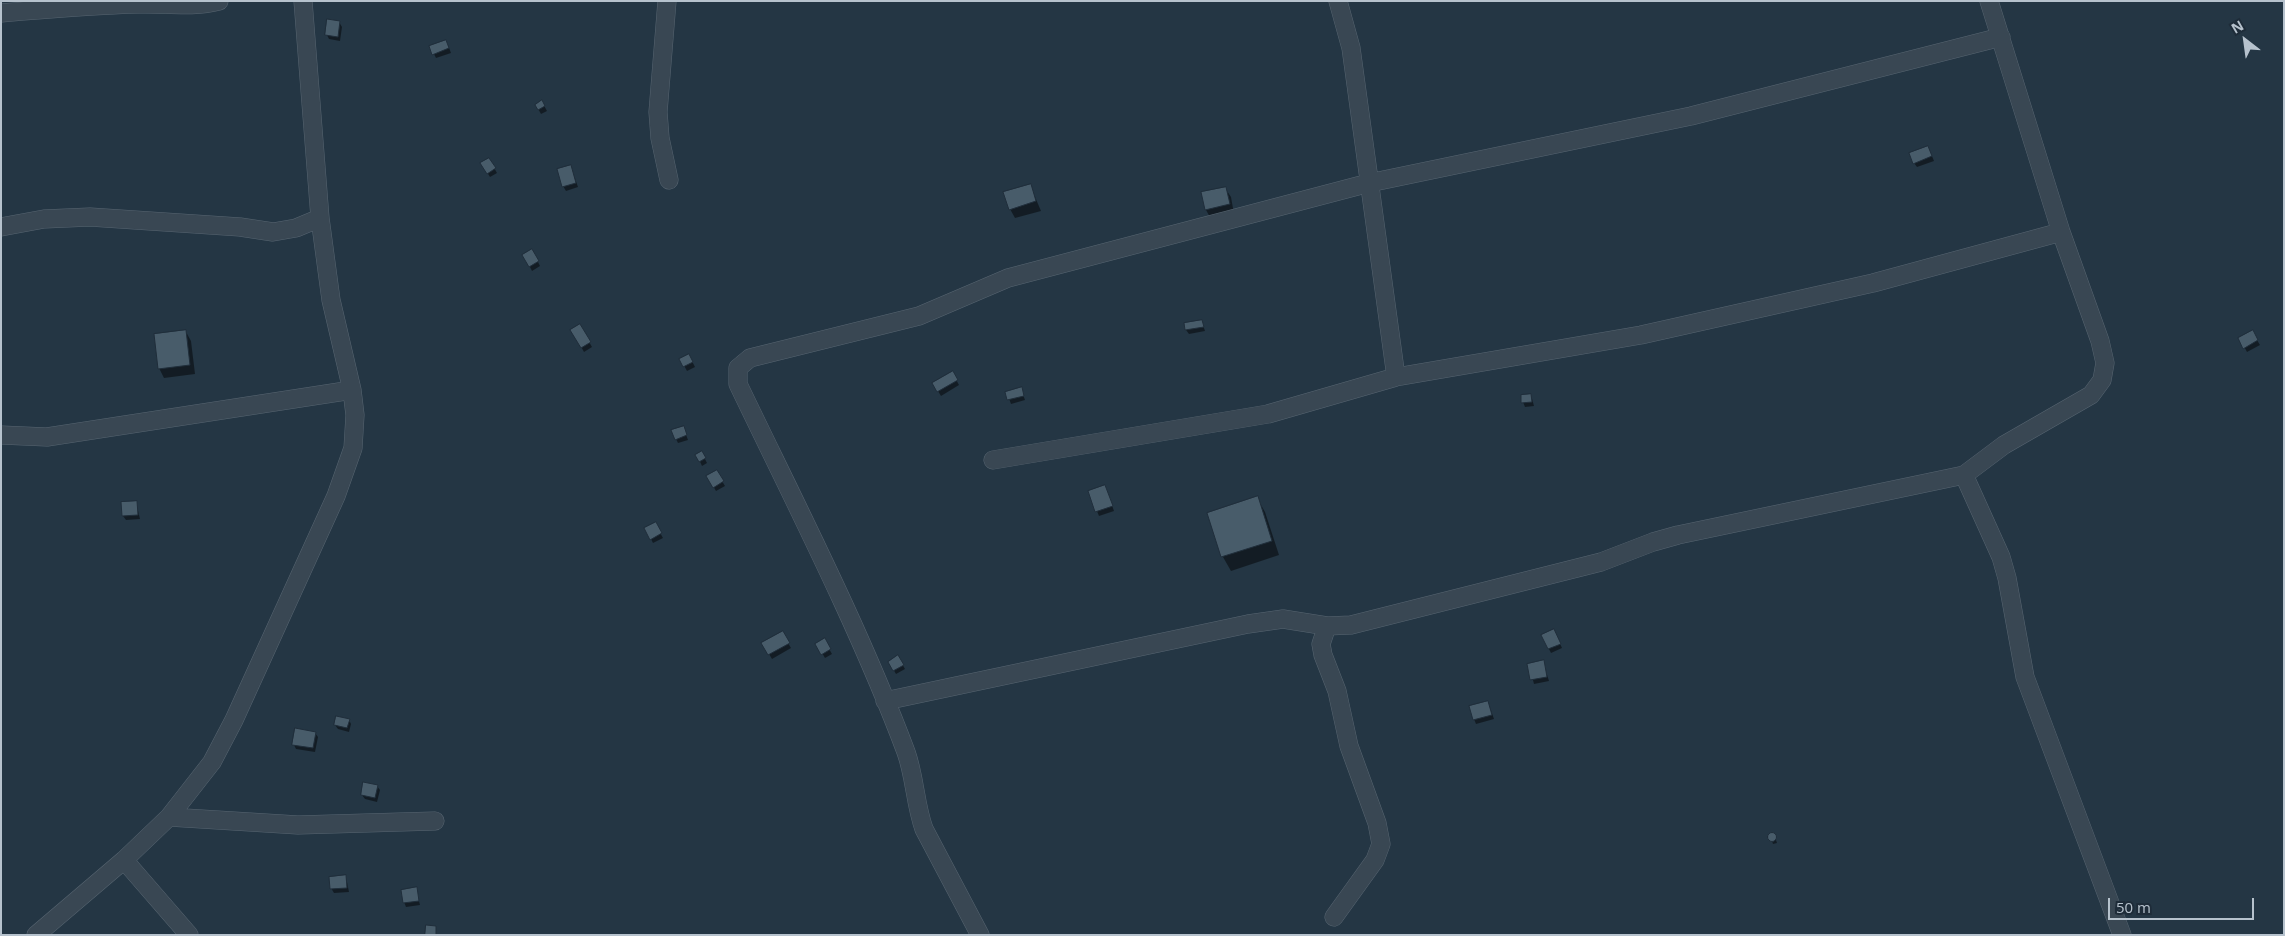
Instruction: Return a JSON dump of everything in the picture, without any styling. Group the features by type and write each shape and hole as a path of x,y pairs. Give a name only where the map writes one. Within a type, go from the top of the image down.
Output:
{"street":[{"path":"1,13 88,5 149,4 187,6 219,1"},
{"path":"36,935 124,860 169,817 217,753 336,496 353,448 355,415 352,390 332,300 320,218 304,1"},
{"path":"667,1 658,112 660,138 670,180"},
{"path":"1338,1 1351,48 1396,377"},
{"path":"885,701 1248,624 1283,619 1327,626 1351,624 1601,562 1653,542 1678,535 1964,475 2004,445 2091,395 2102,380 2105,364 2100,341 2061,232 1989,1"},
{"path":"980,935 924,829 918,812 907,754 823,562 738,384 738,368 750,358 919,316 1008,278 1369,183 1691,116 2001,37"},
{"path":"1,227 44,218 90,218 240,227 273,232 296,228 320,218"},
{"path":"993,460 1268,414 1396,377 1641,335 1873,284 2061,232"},
{"path":"1,435 47,437 352,390"},
{"path":"1964,475 2001,557 2007,578 2026,677 2122,935"},
{"path":"1327,626 1321,644 1323,655 1336,691 1348,746 1377,823 1381,844 1375,860 1334,918"},
{"path":"169,817 298,826 435,821"},
{"path":"124,860 189,935"}],"building":[{"path":"327,19 340,21 338,37 325,35"},
{"path":"446,40 449,48 432,55 429,46"},
{"path":"542,100 545,106 538,110 535,105"},
{"path":"1928,146 1932,156 1913,164 1909,153"},
{"path":"489,158 496,168 487,174 480,163"},
{"path":"571,165 576,183 562,187 557,169"},
{"path":"1031,184 1036,201 1009,210 1003,192"},
{"path":"1226,187 1230,204 1205,210 1201,192"},
{"path":"532,249 539,261 529,267 522,255"},
{"path":"1202,320 1204,327 1185,330 1184,323"},
{"path":"580,324 591,342 581,348 570,330"},
{"path":"186,330 190,365 158,369 154,334"},
{"path":"2253,330 2258,340 2243,349 2238,338"},
{"path":"689,354 693,362 683,367 679,359"},
{"path":"953,371 958,380 937,392 932,383"},
{"path":"1022,387 1024,396 1007,400 1005,392"},
{"path":"1531,394 1532,402 1521,403 1521,395"},
{"path":"684,426 687,435 675,440 671,430"},
{"path":"702,451 706,458 699,462 695,455"},
{"path":"717,470 724,481 713,488 706,476"},
{"path":"1105,485 1113,506 1095,512 1088,491"},
{"path":"1258,496 1272,541 1221,557 1207,513"},
{"path":"137,501 138,515 122,516 121,502"},
{"path":"656,522 662,533 650,540 644,528"},
{"path":"1554,629 1561,644 1548,649 1541,635"},
{"path":"783,631 790,643 768,655 761,643"},
{"path":"825,638 831,649 821,655 815,644"},
{"path":"898,655 904,665 893,671 888,662"},
{"path":"1544,660 1547,677 1530,680 1527,664"},
{"path":"1488,701 1492,715 1473,720 1469,706"},
{"path":"336,716 350,719 347,728 334,725"},
{"path":"295,728 316,732 313,748 292,745"},
{"path":"363,782 378,785 375,798 361,795"},
{"path":"1772,832 1777,837 1772,842 1767,837"},
{"path":"346,875 347,888 330,889 329,877"},
{"path":"417,887 419,901 403,903 401,890"},
{"path":"426,925 436,926 436,935 425,935"}]}
